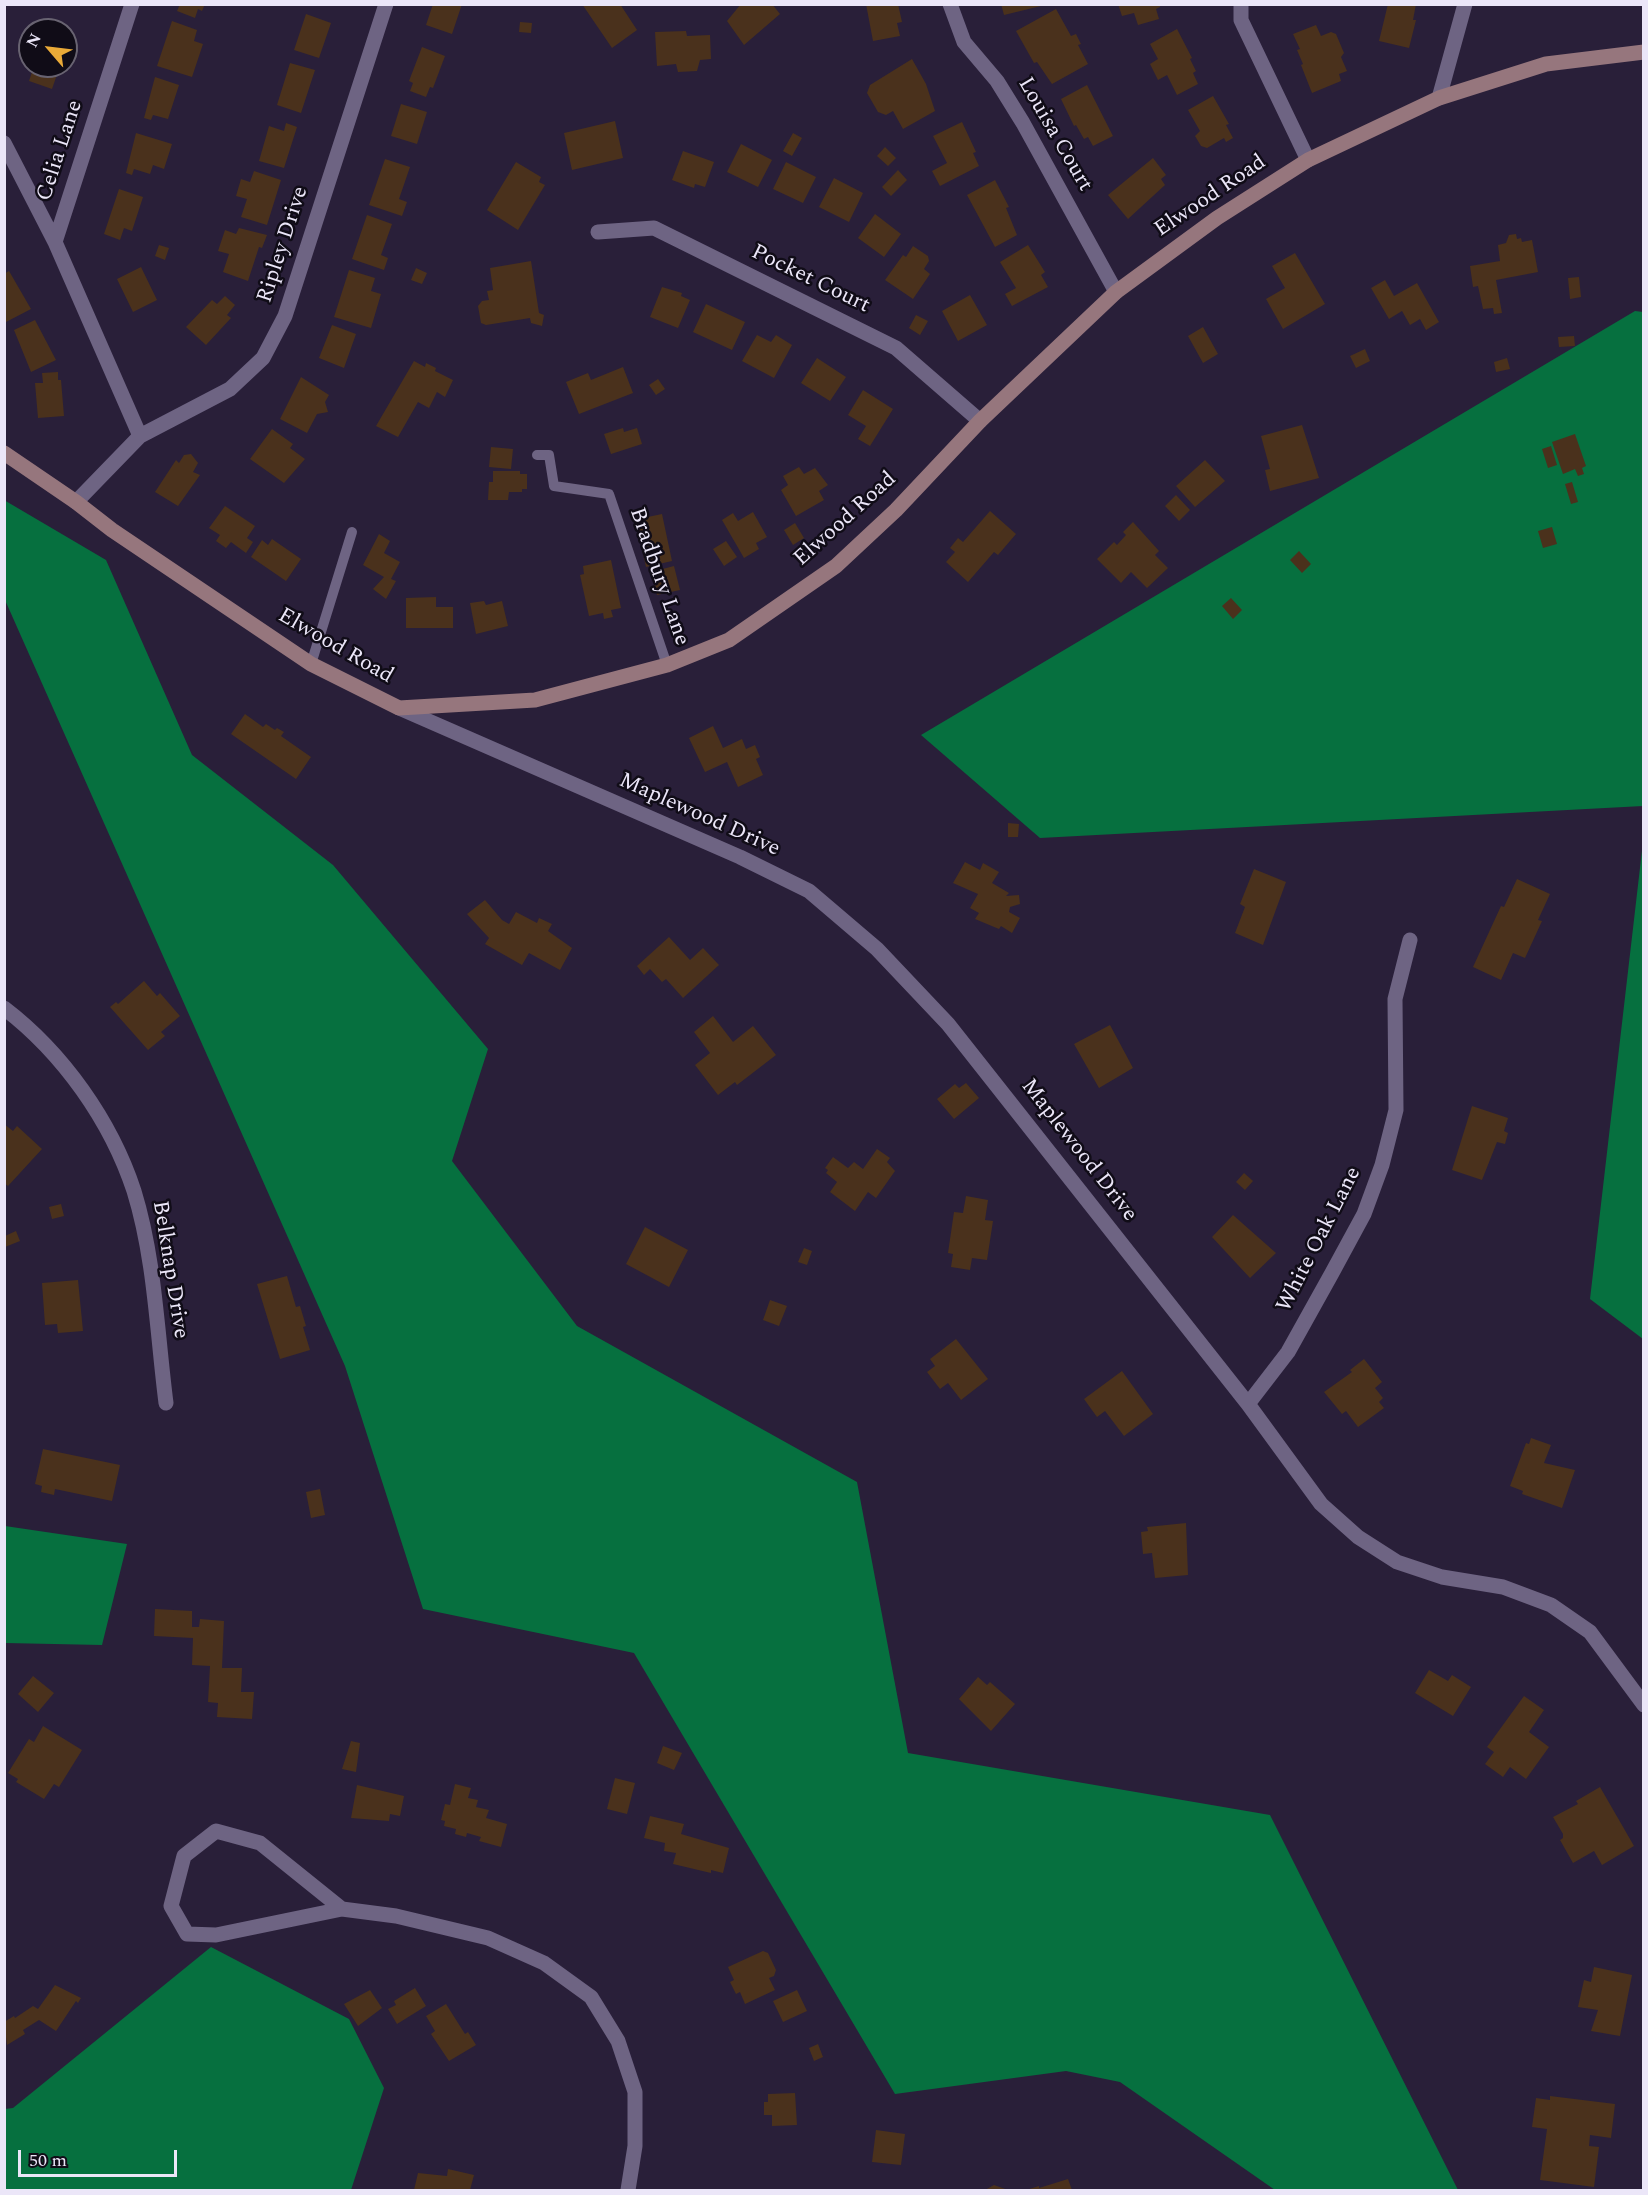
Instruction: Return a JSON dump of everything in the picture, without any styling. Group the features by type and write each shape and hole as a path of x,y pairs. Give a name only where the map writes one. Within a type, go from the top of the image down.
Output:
{"main road":[{"name":"Elwood Road","path":"4,453 76,502 112,530 311,664 399,708 535,700 667,665 729,640 836,566 896,510 980,420 1116,292 1217,218 1308,160 1439,98 1546,64 1644,52"}],"street":[{"name":"Celia Lane","path":"55,242 132,4"},
{"name":"Ripley Drive","path":"76,502 140,436 230,389 263,358 285,316 386,4"},
{"name":"Louisa Court","path":"950,4 964,42 997,81 1023,123 1116,292"},
{"path":"1241,4 1242,20 1308,160"},
{"path":"1439,98 1465,4"},
{"path":"4,143 55,242 140,436"},
{"name":"Pocket Court","path":"598,232 654,228 685,243 896,348 980,420"},
{"name":"Maplewood Drive","path":"399,708 740,857 809,891 877,949 948,1024 1248,1404 1321,1504 1358,1537 1397,1562 1442,1577 1503,1587 1551,1605 1590,1632 1644,1705"},
{"name":"White Oak Lane","path":"1248,1404 1288,1352 1364,1214 1382,1165 1396,1110 1395,999 1410,940"},
{"name":"Belknap Drive","path":"4,1008 24,1022 72,1075 109,1132 134,1192 150,1267 166,1403"},
{"path":"342,1909 260,1843 216,1831 184,1856 171,1906 187,1934 216,1935 342,1909 396,1916 488,1938 544,1963 591,1997 618,2041 635,2092 635,2146 628,2190"}],"lane":[{"name":"Bradbury Lane","path":"537,455 549,455 554,486 609,494 667,665"},
{"path":"311,664 352,532"}],"green space":[{"path":"1635,311 1643,312 1643,806 1040,838 921,735"},
{"path":"4,500 106,560 192,755 333,865 488,1049 452,1161 577,1326 857,1482 908,1753 1270,1815 1458,2190 1275,2190 1120,2082 1066,2071 895,2094 634,1653 423,1609 345,1366 5,600"},
{"path":"1643,842 1643,1339 1590,1299"},
{"path":"5,1526 127,1544 102,1645 5,1643"},
{"path":"211,1947 349,2019 384,2088 351,2190 5,2190 5,2109 13,2108"}],"building":[{"path":"180,4 205,4 202,11 198,9 195,18 177,11"},
{"path":"433,4 462,4 452,34 426,25"},
{"path":"582,4 620,4 637,30 612,48"},
{"path":"741,4 772,4 780,14 744,45 727,21"},
{"path":"866,4 898,4 902,22 897,23 900,36 873,41"},
{"path":"1001,4 1045,4 1045,5 1004,15"},
{"path":"1118,4 1160,4 1160,7 1156,9 1159,19 1138,25 1134,13 1122,16"},
{"path":"1388,4 1416,4 1413,20 1416,20 1409,48 1379,41"},
{"path":"1056,9 1071,36 1076,34 1081,44 1078,45 1088,64 1052,84 1037,62 1034,63 1016,31"},
{"path":"306,14 331,23 319,58 294,50"},
{"path":"172,21 197,30 194,41 203,44 192,77 157,66"},
{"path":"520,22 532,23 531,33 519,32"},
{"path":"1316,25 1321,36 1331,32 1336,34 1344,53 1341,57 1347,71 1339,74 1341,81 1312,93 1301,65 1303,64 1297,50 1300,49 1293,34"},
{"path":"1177,29 1192,58 1190,59 1196,71 1193,73 1198,84 1177,95 1167,75 1158,80 1150,64 1158,59 1150,44"},
{"path":"686,31 687,36 710,35 711,59 700,60 697,71 678,72 676,64 657,66 655,32"},
{"path":"422,47 445,56 433,88 430,87 426,97 410,91 413,83 409,81"},
{"path":"912,59 926,84 935,111 903,129 893,111 886,115 878,112 867,93 870,85"},
{"path":"290,63 315,70 301,113 277,105"},
{"path":"155,77 179,85 168,119 153,115 151,120 144,118"},
{"path":"30,78 56,78 52,89 29,81"},
{"path":"1087,85 1113,136 1093,146 1088,137 1084,139 1076,125 1074,126 1061,99"},
{"path":"1213,96 1229,124 1226,125 1233,138 1226,142 1224,138 1207,148 1201,146 1195,136 1200,131 1188,110"},
{"path":"401,104 427,112 417,144 391,136"},
{"path":"615,121 623,158 572,170 564,133"},
{"path":"962,122 976,152 973,153 979,166 940,186 932,171 947,163 933,136"},
{"path":"286,123 297,127 284,168 259,161 269,126 284,131"},
{"path":"136,133 172,144 164,169 153,165 150,174 134,169 132,175 126,173"},
{"path":"793,133 802,138 792,156 783,151"},
{"path":"741,144 772,160 758,187 727,172"},
{"path":"885,147 896,158 888,166 877,156"},
{"path":"683,151 714,162 705,187 695,184 694,188 672,180"},
{"path":"1153,158 1166,175 1161,179 1165,185 1128,219 1108,195"},
{"path":"385,159 410,167 399,199 407,202 402,216 369,205"},
{"path":"516,162 541,177 539,182 545,185 518,230 487,210"},
{"path":"786,162 816,177 803,203 773,189"},
{"path":"898,170 907,180 891,196 882,187"},
{"path":"254,171 281,180 267,225 241,217 247,199 236,196 241,179 250,182"},
{"path":"834,178 863,193 849,222 819,207"},
{"path":"995,180 1009,207 1006,208 1017,235 995,247 967,195"},
{"path":"119,189 143,197 132,231 124,228 120,240 104,234"},
{"path":"875,214 901,234 884,257 858,238"},
{"path":"367,215 392,224 381,255 388,258 384,270 352,259"},
{"path":"239,228 267,235 262,248 259,247 248,281 223,272 229,254 218,251 225,230 236,234"},
{"path":"1516,234 1517,239 1521,238 1522,242 1532,240 1538,272 1496,280 1502,313 1494,314 1493,308 1483,309 1478,286 1473,287 1470,266 1500,261 1498,245 1506,243 1509,235"},
{"path":"159,245 169,248 165,260 155,256"},
{"path":"1028,245 1045,272 1041,275 1048,287 1012,306 1005,294 1016,288 1000,262"},
{"path":"913,246 928,256 929,261 924,269 930,274 913,299 885,280 903,255 906,257"},
{"path":"1295,253 1325,304 1283,329 1266,299 1285,288 1272,266"},
{"path":"531,261 539,313 544,315 542,326 531,323 530,318 486,325 481,323 478,306 482,301 489,300 487,291 493,290 490,268"},
{"path":"141,267 157,300 133,312 117,279"},
{"path":"416,268 427,273 422,284 411,280"},
{"path":"349,270 375,278 371,291 381,294 371,328 334,317"},
{"path":"9,271 31,309 6,322 4,274"},
{"path":"1579,277 1581,297 1570,299 1568,278"},
{"path":"1385,280 1394,296 1417,283 1439,322 1426,330 1420,319 1410,325 1402,311 1389,319 1371,288"},
{"path":"662,287 682,293 681,296 690,300 678,328 650,317"},
{"path":"970,295 987,325 958,341 942,311"},
{"path":"225,296 235,305 227,315 231,318 206,345 186,327 212,300 217,304"},
{"path":"706,304 745,322 732,350 693,332"},
{"path":"916,315 928,321 920,335 909,328"},
{"path":"35,320 56,360 31,372 14,330"},
{"path":"332,325 356,334 344,368 319,358"},
{"path":"1203,327 1218,354 1203,363 1188,336"},
{"path":"757,335 771,342 776,335 792,345 774,378 742,361"},
{"path":"1574,336 1575,346 1559,347 1558,337"},
{"path":"1365,349 1370,361 1356,368 1350,356"},
{"path":"817,358 846,377 830,401 801,383"},
{"path":"1507,358 1510,369 1496,372 1494,362"},
{"path":"414,361 425,367 426,363 436,368 435,371 453,380 445,397 437,392 429,408 418,402 398,437 376,426"},
{"path":"623,367 633,393 579,414 566,382 588,373 591,380"},
{"path":"58,372 58,380 61,380 64,416 38,418 35,383 43,383 42,373"},
{"path":"301,377 329,395 325,402 328,412 317,414 307,433 280,419"},
{"path":"658,379 665,389 656,395 649,385"},
{"path":"863,390 893,409 870,446 858,439 866,426 848,415"},
{"path":"1302,425 1319,478 1270,491 1265,470 1270,469 1261,436"},
{"path":"623,428 624,432 637,428 642,444 611,454 604,434"},
{"path":"272,429 293,444 290,448 305,459 284,483 250,459"},
{"path":"1575,434 1586,466 1582,468 1584,474 1578,476 1575,469 1563,474 1552,442"},
{"path":"1551,446 1557,465 1548,468 1542,449"},
{"path":"491,447 513,449 511,469 489,467"},
{"path":"191,454 198,463 193,472 200,475 178,506 155,492 176,460 179,463 184,455"},
{"path":"1205,460 1225,481 1195,507 1176,486"},
{"path":"799,467 804,474 815,468 828,485 819,491 824,500 796,516 781,490 788,485 783,476"},
{"path":"493,471 520,471 520,474 527,474 527,489 522,489 522,492 509,492 508,500 488,500 489,482 493,482"},
{"path":"1572,482 1578,502 1571,504 1565,484"},
{"path":"1176,495 1190,510 1179,521 1165,506"},
{"path":"225,506 255,526 247,538 253,542 246,553 231,542 226,548 216,541 220,535 209,528"},
{"path":"990,511 1016,534 998,555 994,552 968,582 946,562 955,552 950,548 958,538 963,542"},
{"path":"753,512 767,537 756,543 759,549 744,558 722,520 733,513 738,521"},
{"path":"662,514 672,561 646,567 637,527 644,525 643,518"},
{"path":"1133,522 1159,551 1155,555 1168,568 1147,588 1131,572 1121,583 1097,559 1114,542 1117,545 1126,535 1123,532"},
{"path":"795,523 804,538 793,545 784,530"},
{"path":"1552,527 1557,544 1543,548 1538,531"},
{"path":"379,534 390,541 384,553 400,562 391,579 396,581 386,599 373,589 384,577 363,565"},
{"path":"272,539 301,559 286,581 251,557 262,540 268,545"},
{"path":"726,541 737,557 724,566 713,549"},
{"path":"1299,551 1311,564 1302,573 1290,560"},
{"path":"611,560 621,608 611,610 613,617 604,619 603,613 589,616 580,575 584,574 583,566"},
{"path":"674,566 680,590 657,595 651,572"},
{"path":"436,597 436,607 453,607 453,628 406,628 406,598"},
{"path":"1231,598 1242,610 1233,619 1222,606"},
{"path":"484,601 486,605 502,601 508,626 476,634 470,603"},
{"path":"245,714 263,727 266,724 275,730 277,728 284,732 281,736 311,757 296,779 231,734"},
{"path":"713,726 723,748 742,739 746,749 755,745 760,757 756,759 763,775 738,787 727,762 705,772 689,738"},
{"path":"1008,823 1019,824 1018,837 1008,837"},
{"path":"965,862 980,870 983,863 999,872 992,883 1009,893 1006,896 1019,895 1020,904 1010,907 1009,912 1020,918 1012,933 1001,926 999,929 975,919 979,913 970,908 978,894 953,883"},
{"path":"1254,869 1286,882 1263,945 1235,933 1245,907 1240,904"},
{"path":"1517,879 1550,894 1538,920 1542,921 1525,958 1513,953 1501,980 1473,967 1501,906 1504,907"},
{"path":"485,900 502,920 509,924 516,912 537,923 539,918 552,924 548,931 572,948 560,970 529,953 522,965 485,944 489,938 467,914"},
{"path":"669,937 690,960 703,948 719,965 683,998 666,979 662,982 650,969 644,975 637,966"},
{"path":"144,981 157,996 160,993 180,1016 161,1032 165,1036 148,1050 110,1007 116,1002 118,1004"},
{"path":"713,1016 733,1042 753,1026 776,1055 737,1085 735,1082 718,1095 695,1065 710,1053 694,1032"},
{"path":"1110,1025 1133,1068 1099,1088 1074,1044"},
{"path":"966,1083 979,1098 954,1119 937,1099 955,1084 959,1088"},
{"path":"1472,1106 1508,1118 1504,1131 1508,1133 1505,1144 1497,1142 1482,1180 1452,1170"},
{"path":"4,1124 13,1131 17,1126 42,1149 8,1186 4,1183"},
{"path":"877,1149 890,1158 887,1162 895,1171 876,1198 868,1192 855,1211 830,1192 837,1182 826,1173 828,1170 825,1168 833,1157 848,1168 854,1162 863,1169"},
{"path":"1244,1173 1253,1181 1245,1190 1236,1182"},
{"path":"966,1196 988,1200 985,1220 993,1221 987,1260 972,1258 970,1270 951,1267 953,1254 948,1253 954,1212 963,1213"},
{"path":"61,1204 64,1216 52,1219 49,1207"},
{"path":"1233,1215 1276,1253 1250,1278 1212,1237"},
{"path":"645,1227 688,1250 669,1287 626,1264"},
{"path":"16,1231 20,1241 5,1247 5,1236"},
{"path":"804,1248 812,1251 807,1265 798,1262"},
{"path":"287,1276 296,1307 300,1306 310,1350 280,1359 257,1284"},
{"path":"78,1280 83,1331 58,1333 57,1324 45,1325 42,1283"},
{"path":"770,1300 787,1306 779,1326 763,1320"},
{"path":"956,1339 988,1379 961,1400 948,1383 940,1389 927,1372 935,1366 930,1359"},
{"path":"1364,1359 1382,1382 1375,1388 1383,1398 1379,1402 1384,1408 1358,1427 1346,1411 1342,1414 1324,1392 1352,1372 1350,1370"},
{"path":"1122,1371 1153,1414 1124,1436 1105,1411 1097,1417 1084,1399"},
{"path":"1531,1438 1551,1445 1544,1463 1575,1470 1562,1508 1522,1494 1523,1491 1510,1486 1526,1443 1529,1444"},
{"path":"43,1449 120,1465 112,1501 55,1489 54,1495 41,1492 42,1486 35,1484"},
{"path":"320,1489 325,1515 311,1518 306,1492"},
{"path":"1186,1523 1188,1575 1155,1578 1152,1553 1143,1554 1141,1532 1148,1531 1147,1527"},
{"path":"155,1609 192,1611 192,1627 199,1627 200,1619 224,1621 222,1668 242,1668 241,1692 254,1692 252,1719 217,1717 218,1703 208,1702 210,1666 192,1665 193,1638 154,1636"},
{"path":"1429,1670 1448,1681 1452,1675 1471,1687 1453,1716 1415,1693"},
{"path":"33,1676 54,1693 38,1712 18,1694"},
{"path":"978,1677 987,1685 990,1682 1015,1704 991,1731 959,1699"},
{"path":"1524,1696 1544,1710 1529,1732 1549,1747 1526,1779 1510,1767 1503,1777 1485,1764 1494,1752 1487,1747"},
{"path":"43,1726 82,1750 59,1787 54,1784 44,1799 16,1782 18,1779 8,1773 29,1739 34,1742"},
{"path":"351,1741 360,1743 356,1772 342,1769"},
{"path":"663,1746 682,1753 674,1770 657,1763"},
{"path":"615,1778 635,1783 627,1814 607,1809"},
{"path":"455,1784 471,1788 468,1798 478,1800 476,1807 489,1810 486,1818 507,1824 501,1847 479,1841 481,1837 467,1833 466,1837 455,1834 456,1829 444,1826 445,1821 441,1820 445,1804 450,1805"},
{"path":"357,1785 404,1796 400,1816 390,1814 389,1821 351,1818"},
{"path":"1600,1787 1634,1846 1602,1865 1594,1851 1573,1863 1560,1840 1563,1834 1553,1817 1578,1804 1576,1801"},
{"path":"650,1816 684,1824 681,1834 729,1848 723,1873 711,1870 711,1873 673,1864 676,1853 664,1851 665,1843 644,1838"},
{"path":"763,1951 768,1953 776,1970 774,1976 769,1978 775,1990 745,2004 740,1992 736,1994 730,1982 734,1980 728,1967"},
{"path":"1594,1967 1632,1975 1620,2036 1591,2031 1598,2010 1578,2007 1584,1980 1591,1982"},
{"path":"55,1985 81,1998 78,2003 76,2001 56,2031 39,2020 23,2030 25,2034 7,2045 4,2022 14,2016 15,2018 33,2006 38,2009"},
{"path":"415,1988 426,2006 397,2024 388,2009 396,2005 394,2001"},
{"path":"370,1990 382,2008 358,2026 344,2004"},
{"path":"797,1990 807,2011 783,2022 773,2001"},
{"path":"446,2004 465,2034 468,2032 476,2045 449,2061 431,2034 435,2031 426,2016"},
{"path":"818,2044 823,2057 814,2061 809,2048"},
{"path":"795,2093 797,2125 772,2126 772,2115 764,2115 764,2102 768,2102 768,2094"},
{"path":"1550,2096 1615,2104 1611,2138 1590,2135 1589,2146 1599,2147 1594,2187 1540,2180 1547,2129 1532,2127 1536,2098 1550,2100"},
{"path":"876,2130 905,2134 901,2165 872,2162"},
{"path":"448,2169 474,2175 470,2190 414,2190 418,2173 447,2176"},
{"path":"1068,2179 1072,2190 1026,2190 1039,2186 1039,2188"},
{"path":"994,2185 1008,2190 985,2190"}]}
